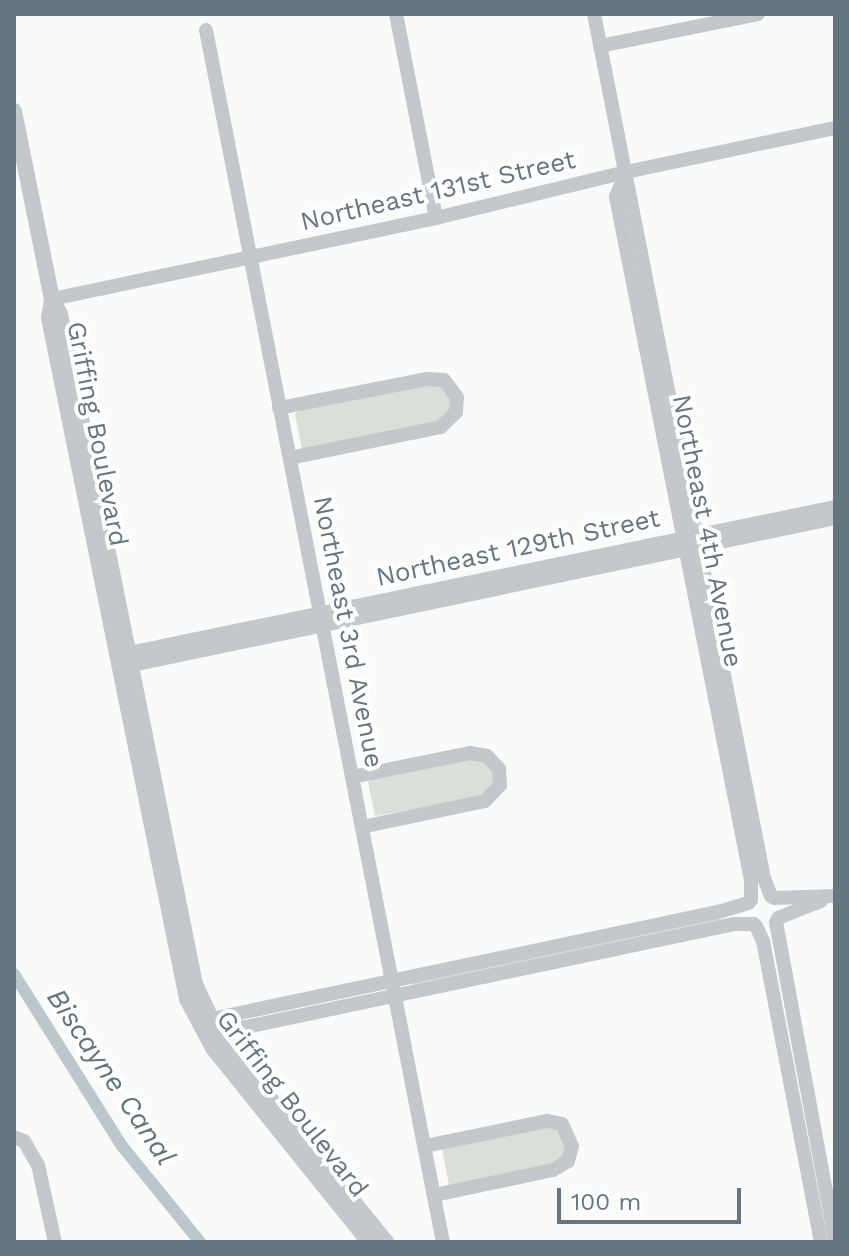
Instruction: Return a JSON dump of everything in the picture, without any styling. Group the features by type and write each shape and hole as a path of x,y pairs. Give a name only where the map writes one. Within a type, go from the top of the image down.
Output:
{"street":[{"path":"396,14 436,218"},
{"name":"Northeast 4th Avenue","path":"594,14 626,172 616,197 772,897"},
{"path":"600,46 758,14"},
{"name":"Northeast 3rd Avenue","path":"206,30 443,1242"},
{"name":"Griffing Boulevard","path":"14,111 52,299 49,318 162,856 179,972 208,1027 369,1242"},
{"name":"Northeast 131st Street","path":"52,299 436,218 626,172 835,128"},
{"path":"279,408 427,379 444,380 457,397 456,412 441,427 290,458"},
{"name":"Northeast 129th Street","path":"123,661 692,542 835,507"},
{"name":"Northeast 129th Street","path":"692,542 835,518"},
{"name":"Northeast 4th Avenue","path":"692,542 751,880 750,901"},
{"path":"352,777 470,753 487,756 499,769 500,785 485,801 362,827"},
{"path":"394,988 722,911 762,894 772,897 830,897"},
{"path":"772,897 779,907 777,920 821,1242"},
{"path":"208,1027 394,988 734,924 769,926 830,897"},
{"path":"750,901 747,912 763,941 835,1240"},
{"name":"Griffing Boulevard","path":"208,1027 386,1242"},
{"path":"425,1146 547,1121 562,1124 572,1146 568,1161 553,1170 434,1195"},
{"path":"14,1137 24,1141 38,1165 55,1242"}],"shaded area":[{"path":"428,382 442,384 454,403 444,420 302,449 295,414 298,410"},
{"path":"471,757 492,765 495,781 486,796 375,816 368,782 373,778"},
{"path":"721,916 722,923 413,985 412,982"},
{"path":"554,1126 566,1138 565,1156 559,1163 449,1185 442,1148"}],"waterway":[{"name":"Biscayne Canal","path":"14,974 122,1146 200,1242"}]}
